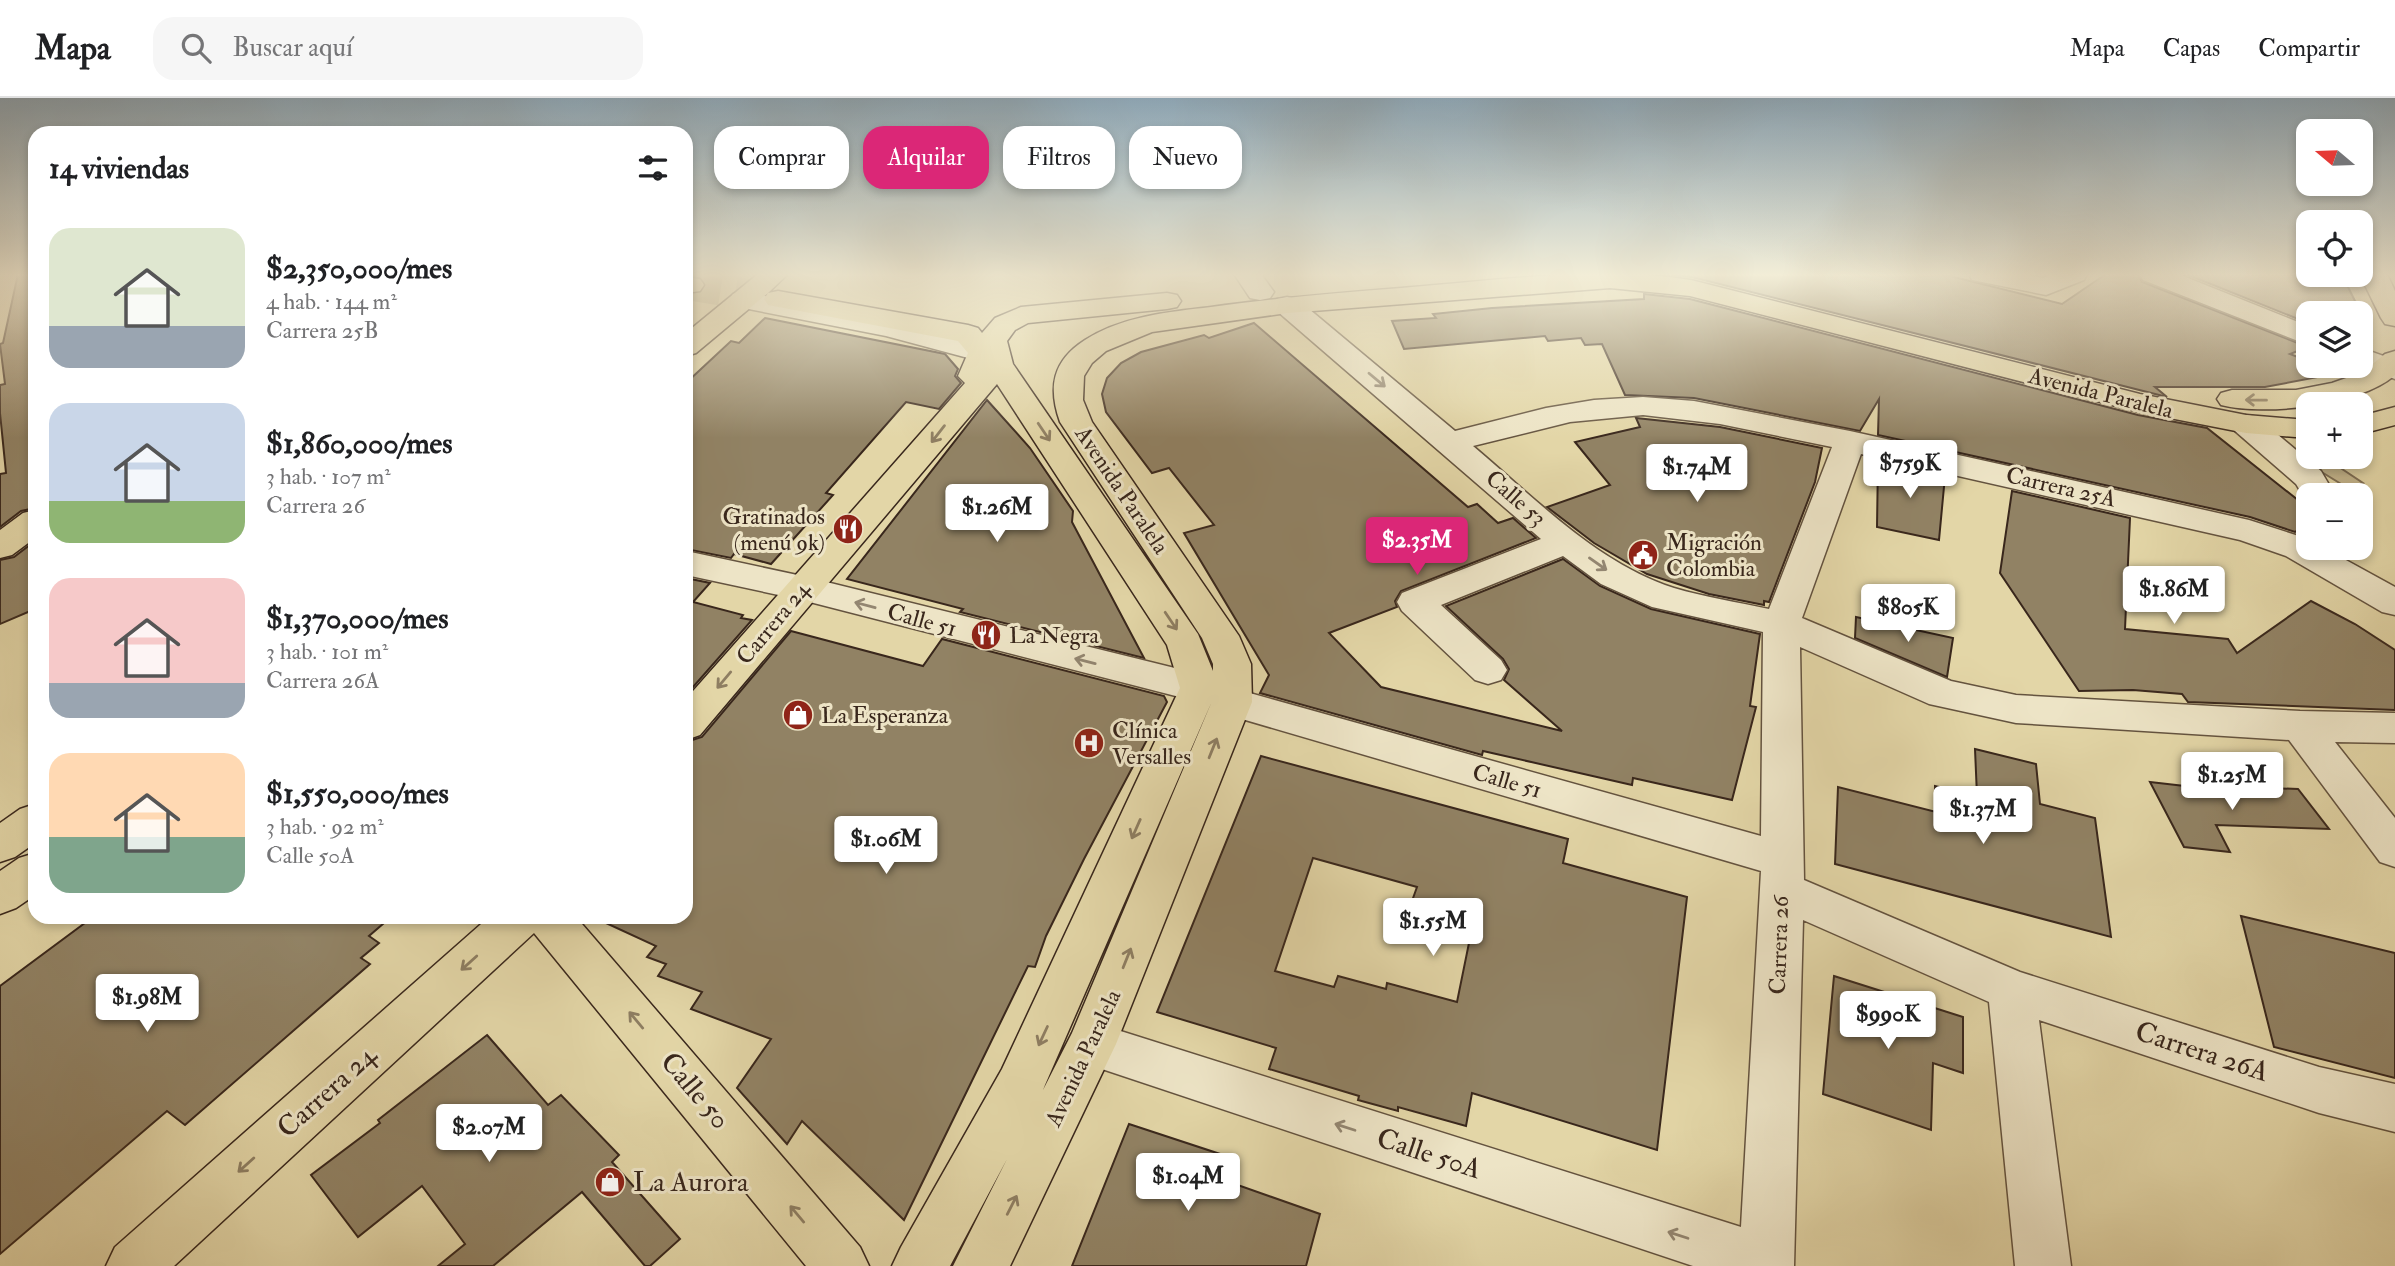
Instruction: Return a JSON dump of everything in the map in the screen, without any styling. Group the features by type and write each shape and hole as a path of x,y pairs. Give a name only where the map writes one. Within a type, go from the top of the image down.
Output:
{"main road":[{"name":"Avenida Paralela","path":"948,329 968,334 991,359 1185,643 1215,695 1092,1044 981,1266"},
{"path":"991,359 992,340 999,329"},
{"path":"1096,329 1096,345"},
{"name":"Avenida Paralela","path":"920,1266 1020,1085 1232,664 1220,636 1076,422 1068,400 1069,376 1080,358 1096,345 1135,329"},
{"name":"Avenida Paralela","path":"1847,329 2139,404 2246,424 2296,428"},
{"name":"Avenida Paralela","path":"1909,329 2134,384 2236,399 2283,401 2324,395 2353,386 2385,364"},
{"name":"Carrera 24","path":"693,717 802,588 916,461 962,404 991,359"},
{"path":"2373,422 2395,416"},
{"path":"0,547 28,526"},
{"path":"0,845 28,826"},
{"path":"0,895 28,877"},
{"name":"Carrera 24","path":"134,1266 512,924"},
{"name":"Calle 50","path":"554,924 841,1266"}],"street":[{"path":"890,329 991,359"},
{"name":"Calle 53","path":"1315,329 1566,542 1614,576 1665,598 1781,624"},
{"name":"Carrera 25A","path":"1451,442 1564,412 1644,406 1727,416 1939,459 2296,542"},
{"path":"2246,424 2312,483"},
{"name":"Carrera 26","path":"1766,1265 1782,875 1781,624 1850,441"},
{"path":"1488,670 1415,602 1566,542"},
{"name":"Carrera 25A","path":"2328,560 2395,603"},
{"name":"Calle 51","path":"693,565 802,588 1215,695 1782,875"},
{"path":"1781,624 1943,694 2016,709 2300,726 2395,728"},
{"path":"2300,726 2395,850"},
{"name":"Carrera 26A","path":"1782,875 2011,990 2319,1090 2395,1108"},
{"path":"2011,990 2043,1266"},
{"name":"Calle 50A","path":"1092,1044 1766,1265"}],"shaded area":[{"path":"2318,469 2342,469 2363,483 2340,483"}],"building":[{"path":"6,329 28,329 28,510 21,511 0,527 0,474 6,473 0,413 0,385 5,384 0,344 3,343"},
{"path":"754,329 818,329 945,354 958,369 955,376 961,383 939,409 906,402 826,493 833,495 771,564 734,554 731,558 693,550 693,376 731,341 739,343"},
{"path":"1237,329 1260,329 1468,507 1477,504 1498,523 1513,518 1536,538 1401,591 1395,601 1397,607 1329,633 1381,687 1562,731 1504,680 1509,669 1503,659 1446,606 1563,559 1600,586 1651,609 1760,634 1750,706 1756,707 1732,800 1633,778 1632,785 1483,751 1482,755 1260,693 1269,675 1184,533 1214,525 1169,468 1152,473 1106,412 1102,394 1107,378 1121,363 1141,352 1204,335 1209,338"},
{"path":"1395,329 1804,329 2138,415 2207,428 2296,498 2296,531 2250,517 1878,435 1879,399 1860,431 1694,398 1625,395 1602,344 1585,345 1581,338 1548,341 1545,336 1404,349"},
{"path":"1896,329 2261,329 2296,342 2296,352 2290,354 2296,356 2296,378 2313,378 2265,387 2155,387 2167,397"},
{"path":"987,400 1030,448 1073,511 1072,522 1144,658 960,612 963,609 847,579"},
{"path":"1636,418 1720,427 1822,448 1815,482 1769,602 1764,601 1764,605 1709,594 1647,574 1594,543 1547,507 1610,485 1575,442 1640,427"},
{"path":"1878,460 1945,476 1939,540 1877,527"},
{"path":"2012,491 2130,518 2125,629 2228,639 2237,653 2311,601 2355,624 2395,650 2395,710 2188,702 2182,694 2133,690 2079,691 2000,573"},
{"path":"28,546 28,612 0,624 0,560 14,557"},
{"path":"693,579 710,583 693,602"},
{"path":"693,602 743,615 741,618 752,620 693,687"},
{"path":"1856,617 1953,638 1947,677 1855,638"},
{"path":"791,631 923,666 942,639 1164,696 1167,702 1084,859 1046,936 1035,967 1028,966 904,1220 802,1121 787,1144 737,1088 771,1039 691,1009 702,992 658,976 666,964 647,957 656,946 608,924 693,924 693,740 702,737"},
{"path":"1975,749 2036,764 2040,804 2095,818 2111,937 1835,864 1838,787 1936,812 1935,786 1977,796"},
{"path":"1261,756 1568,839 1563,863 1687,897 1657,1150 1472,1093 1466,1126 1398,1107 1398,1111 1358,1100 1359,1096 1269,1069 1276,1048 1157,1012","holes":["1313,858 1417,887 1412,901 1448,912 1442,935 1469,943 1457,1002 1387,983 1386,989 1338,976 1334,987 1275,971"]},
{"path":"2150,782 2246,793 2242,787 2298,789 2329,829 2216,825 2230,852 2184,847"},
{"path":"2241,916 2395,953 2395,1078 2274,1047"},
{"path":"84,924 383,924 369,936 379,943 361,958 370,964 185,1125 167,1111 0,1254 0,986"},
{"path":"1834,976 1963,1017 1963,1073 1933,1063 1931,1130 1823,1094"},
{"path":"487,1035 548,1105 561,1095 619,1155 612,1162 680,1239 650,1266 645,1266 582,1192 493,1266 438,1266 465,1244 422,1186 358,1237 311,1175 380,1123 378,1120"},
{"path":"1129,1124 1220,1154 1212,1176 1320,1214 1306,1266 1072,1266"}],"place":[{"name":"Gratinados (menú 9k)","path":"848,529"},
{"name":"Migración Colombia","path":"1643,555"},
{"name":"La Negra","path":"986,635"},
{"name":"La Esperanza","path":"798,715"},
{"name":"Clínica Versalles","path":"1089,743"},
{"name":"La Aurora","path":"610,1182"}]}
